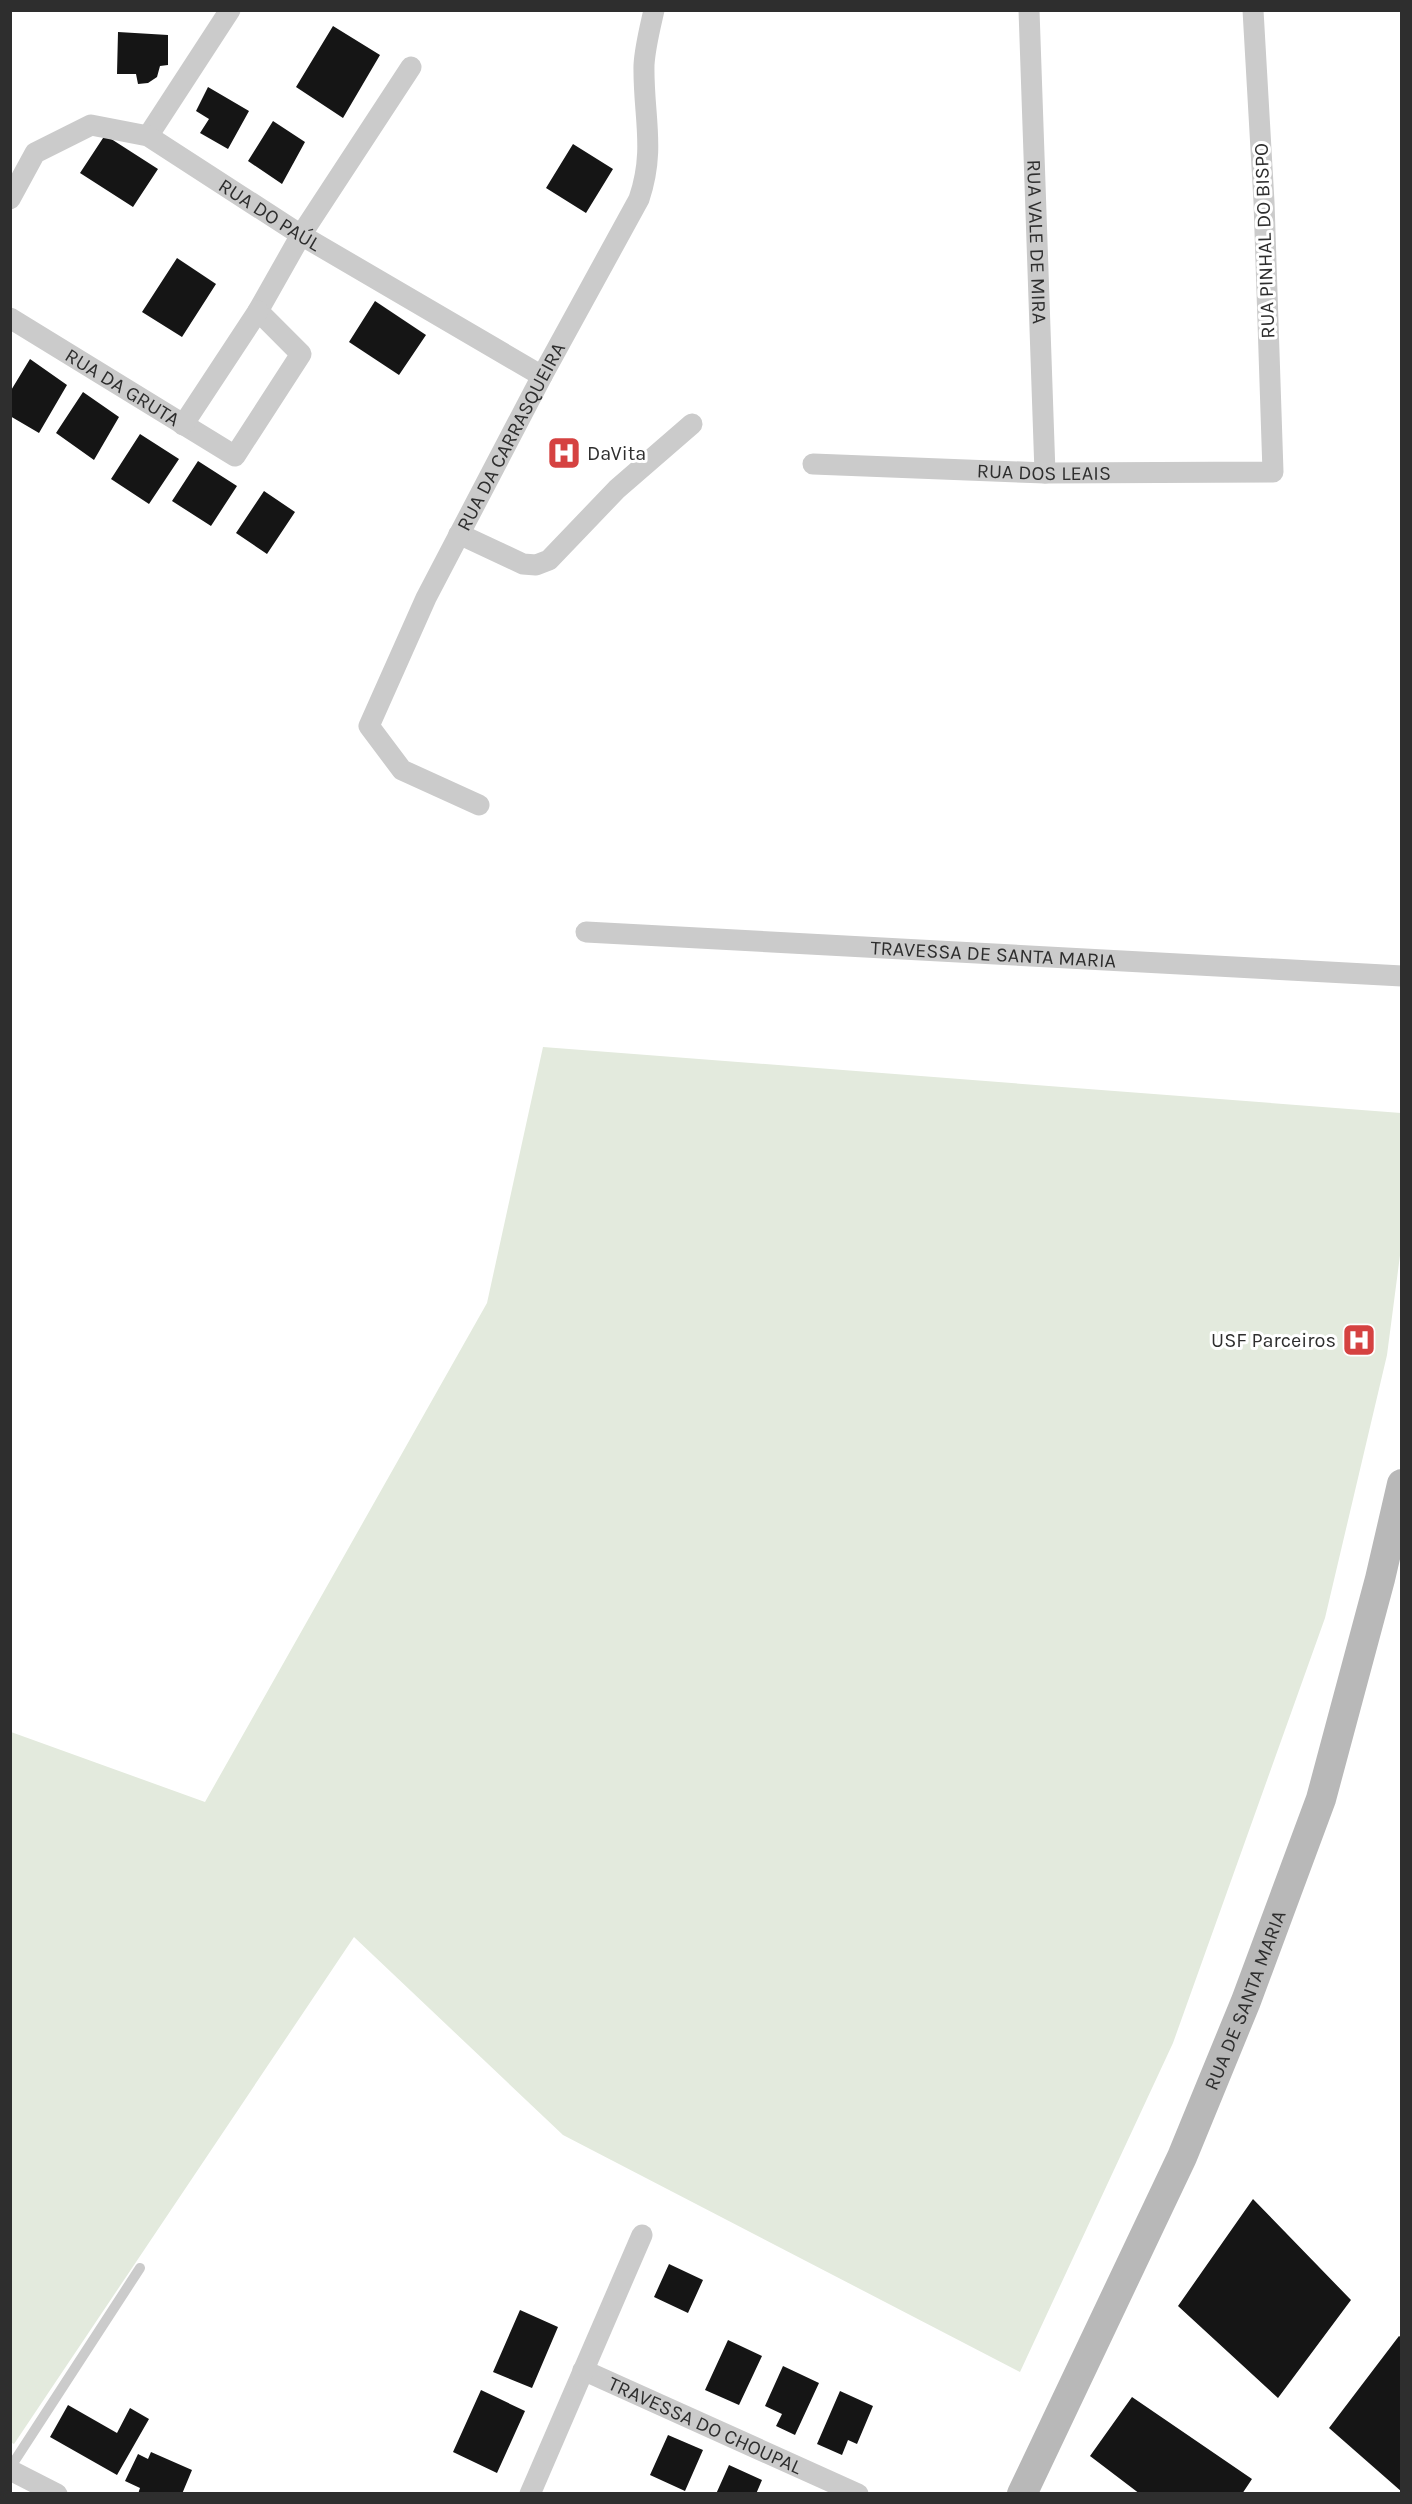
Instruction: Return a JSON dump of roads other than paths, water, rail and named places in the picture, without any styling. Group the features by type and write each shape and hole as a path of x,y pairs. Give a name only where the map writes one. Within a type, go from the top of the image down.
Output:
{"street":[{"path":"148,136 230,10"},
{"name":"RUA DA CARRASQUEIRA","path":"479,805 402,770 369,726 426,598 542,376 639,199 648,174 650,144 644,64 654,10"},
{"name":"RUA VALE DE MIRA","path":"1029,10 1045,473"},
{"name":"RUA PINHAL DO BISPO","path":"1253,10 1264,202 1273,472"},
{"path":"183,425 258,310 301,235 411,67"},
{"name":"RUA DO PAÚL","path":"10,199 35,153 91,125 148,136 301,235 542,376"},
{"name":"RUA DA GRUTA","path":"10,318 235,456 301,354 258,310"},
{"path":"459,534 523,564 536,565 549,560 617,489 692,424"},
{"name":"RUA DOS LEAIS","path":"813,464 1045,473 1273,472"},
{"name":"TRAVESSA DE SANTA MARIA","path":"586,932 1401,976"},
{"name":"RUA DE SANTA MARIA","path":"1022,2493 1182,2157 1246,2001 1321,1798 1391,1574 1401,1484"},
{"name":"TRAVESSA DO CHOUPAL","path":"530,2493 642,2235"},
{"name":"TRAVESSA DO CHOUPAL","path":"583,2370 858,2493"},
{"path":"10,2469 57,2493"}],"lane":[{"path":"10,2469 140,2268"}],"place":[{"name":"DaVita","path":"564,453"},
{"name":"USF Parceiros","path":"1359,1340"}]}
